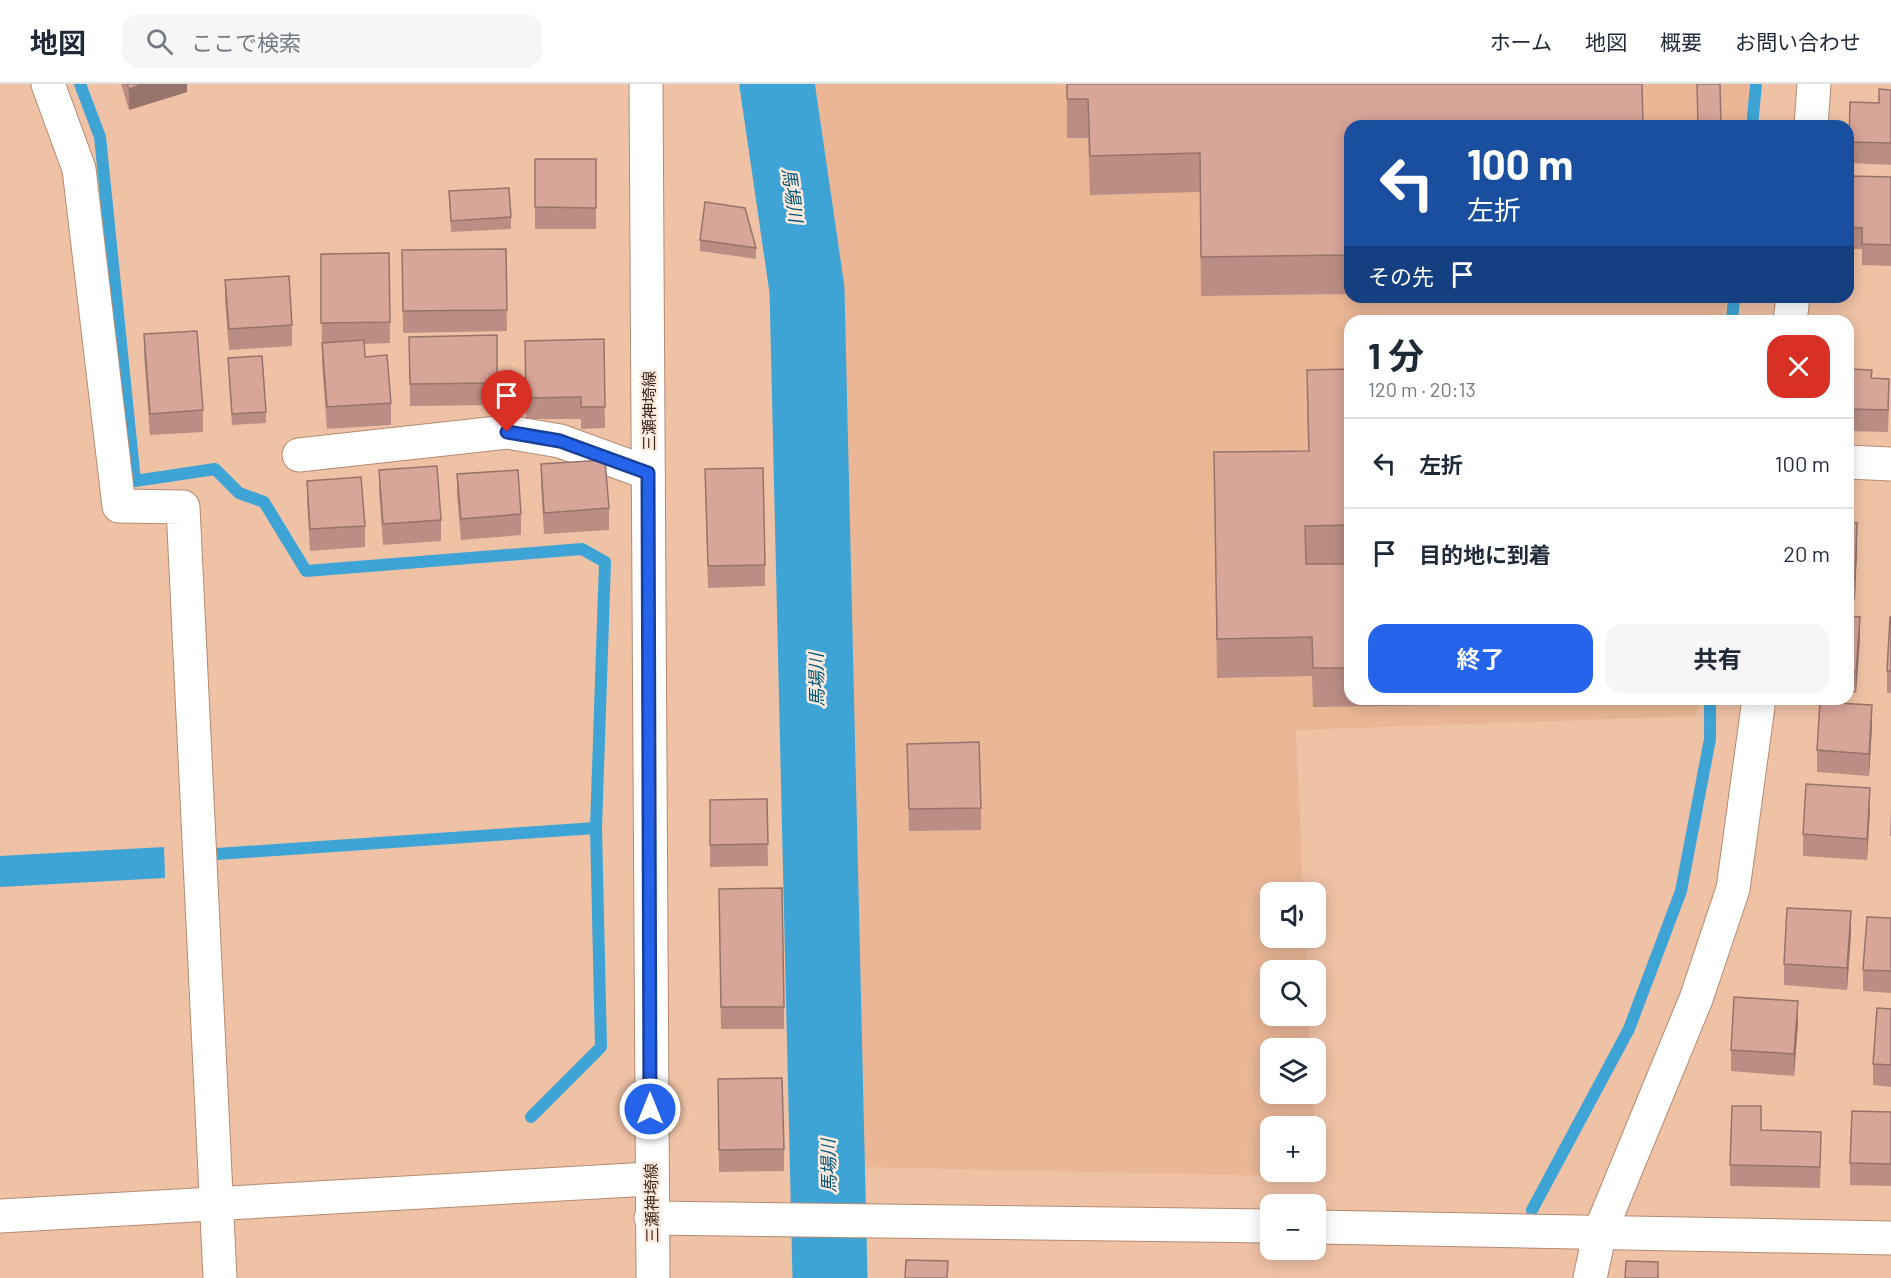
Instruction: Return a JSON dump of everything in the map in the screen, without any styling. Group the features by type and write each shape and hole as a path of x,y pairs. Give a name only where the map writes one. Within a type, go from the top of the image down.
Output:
{"street":[{"path":"48,84 79,169 120,506 183,507 220,1278"},
{"name":"三瀬神埼線","path":"646,84 650,1179 653,1278"},
{"path":"1811,120 1814,84"},
{"path":"299,455 507,432 560,441 648,473"},
{"path":"1854,462 1891,464"},
{"path":"1590,1278 1600,1232 1696,999 1733,889 1759,705"},
{"path":"0,1216 650,1179"},
{"path":"651,1218 880,1219 1260,1226"},
{"path":"1326,1227 1891,1238"}],"shaded area":[{"path":"810,84 1749,84 1746,120 1344,120 1344,303 1726,303 1724,315 1344,315 1344,705 1697,705 1697,716 1296,730 1303,882 1260,882 1260,948 1306,948 1306,960 1260,960 1260,1026 1309,1026 1310,1038 1260,1038 1260,1104 1313,1104 1314,1116 1260,1116 1260,1176 863,1167 835,236"}],"water":[{"path":"164,847 165,878 0,887 0,856"}],"building":[{"path":"127,84 143,84 129,89"},
{"path":"1067,84 1642,84 1643,120 1344,120 1344,255 1201,257 1200,153 1090,156 1088,99 1067,99"},
{"path":"1697,84 1720,84 1721,120 1698,120"},
{"path":"1879,89 1891,90 1891,143 1854,142 1854,120 1850,120 1850,102 1879,103"},
{"path":"535,159 596,159 596,208 535,207"},
{"path":"1854,176 1891,177 1891,245 1862,244 1862,228 1854,227"},
{"path":"509,188 511,217 451,221 449,191"},
{"path":"705,202 745,208 756,248 700,240"},
{"path":"506,249 507,310 403,311 402,250"},
{"path":"389,253 390,322 321,323 321,254"},
{"path":"289,276 292,325 229,329 225,280"},
{"path":"197,331 203,410 150,414 144,334"},
{"path":"497,335 497,383 410,384 409,337"},
{"path":"604,339 605,407 581,407 581,397 526,398 525,341"},
{"path":"364,340 365,357 387,355 391,403 327,407 322,343"},
{"path":"262,356 266,412 232,414 228,358"},
{"path":"1344,369 1344,525 1305,526 1306,564 1344,564 1344,668 1313,668 1312,637 1217,639 1214,452 1309,451 1307,370"},
{"path":"1854,369 1872,370 1871,378 1889,379 1888,410 1854,409"},
{"path":"605,460 609,508 544,513 541,464"},
{"path":"437,466 441,520 383,524 379,470"},
{"path":"763,468 765,565 708,566 705,469"},
{"path":"518,470 521,514 461,519 457,474"},
{"path":"361,477 365,526 310,529 307,481"},
{"path":"1854,523 1857,523 1855,578"},
{"path":"1854,616 1860,617 1856,672 1854,672"},
{"path":"1890,617 1891,671 1887,671"},
{"path":"1820,705 1872,705 1869,754 1817,750"},
{"path":"979,742 981,808 909,809 907,744"},
{"path":"1806,784 1870,788 1867,839 1803,834"},
{"path":"767,799 768,844 710,845 710,800"},
{"path":"782,888 784,1007 721,1007 719,889"},
{"path":"1787,908 1851,911 1847,968 1784,964"},
{"path":"1867,917 1891,918 1891,971 1863,970"},
{"path":"1734,997 1798,1001 1794,1054 1731,1050"},
{"path":"1877,1008 1891,1009 1891,1065 1873,1064"},
{"path":"782,1078 784,1149 719,1150 718,1079"},
{"path":"1732,1106 1761,1106 1761,1130 1821,1132 1820,1167 1730,1165"},
{"path":"1852,1111 1891,1112 1891,1164 1850,1163"},
{"path":"906,1260 948,1261 947,1278 905,1278"},
{"path":"1626,1261 1658,1262 1658,1278 1625,1278"}],"waterway":[{"path":"80,84 100,137 135,481 215,469 239,493 264,502 306,571 582,549 605,562 596,828 601,1047 531,1117"},
{"name":"馬場川","path":"777,84 807,290 830,1278"},
{"path":"1753,120 1756,84"},
{"path":"1732,315 1734,303"},
{"path":"1532,1210 1629,1029 1681,891 1710,739 1710,705"},
{"path":"217,854 596,828"}],"route":[{"path":"507,432 560,441 648,473 650,1109"}]}
